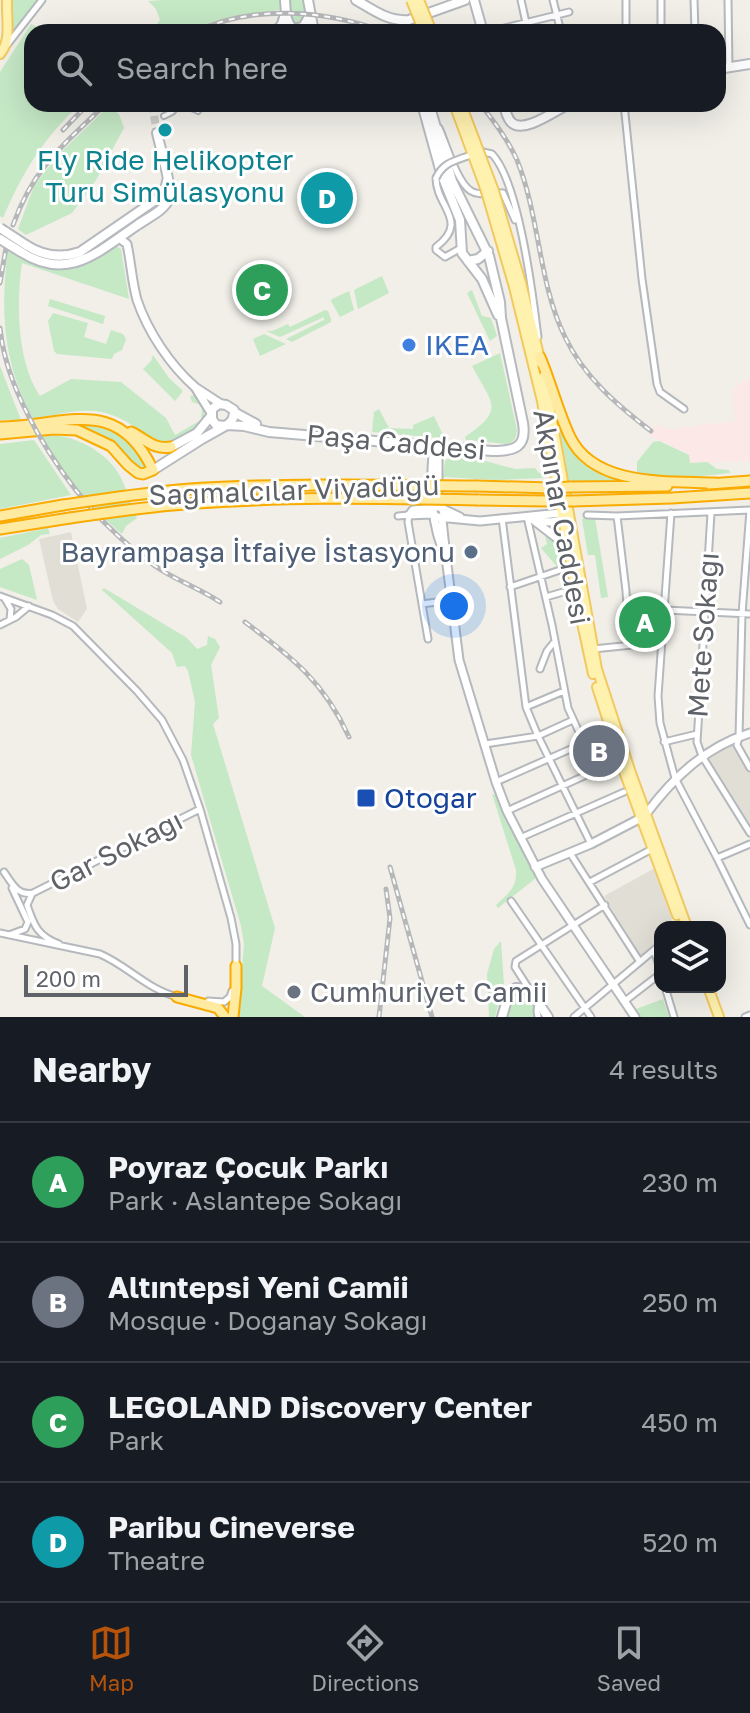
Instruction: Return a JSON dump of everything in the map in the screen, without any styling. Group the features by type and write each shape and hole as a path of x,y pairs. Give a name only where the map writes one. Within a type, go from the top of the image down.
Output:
{"highway":[{"path":"540,357 570,437 589,462 603,470 637,478 715,483 750,481"},
{"path":"0,427 82,419 109,422 124,431 142,449 153,470 138,473 111,446 72,429 0,434"},
{"path":"124,431 136,434 156,447 171,447"},
{"name":"Sağmalcılar Viyadüğü","path":"0,516 63,505 247,486 551,488 715,483"},
{"name":"Sağmalcılar Viyadüğü","path":"0,529 175,504 250,500 573,501 750,493"},
{"path":"233,1017 236,966"},
{"path":"177,997 218,1008 225,1017"}],"main road":[{"path":"2,52 4,0"},
{"path":"308,0 312,24"},
{"path":"356,0 390,19 403,21 465,0"},
{"path":"411,0 421,24"},
{"path":"419,0 429,24"},
{"path":"474,0 483,24"},
{"path":"285,5 289,24"},
{"path":"306,24 310,15"},
{"path":"726,68 750,64"},
{"path":"424,112 441,173 460,220 462,253 468,261 478,259 488,251 452,181 432,114"},
{"name":"Akpınar Caddesi","path":"457,112 540,357 555,435 567,546 589,659 610,732 681,921"},
{"name":"Akpınar Caddesi","path":"464,112 497,201 518,285 592,649 644,816 681,921"},
{"path":"507,112 515,126 521,127 552,112"},
{"path":"0,239 23,249 50,255 73,255 116,234 167,193 157,133"},
{"path":"0,228 23,249"},
{"path":"462,248 468,239 481,238"},
{"name":"Paşa Caddesi","path":"226,426 436,446 509,450 519,446 524,437 523,423 488,251"},
{"name":"Paşa Caddesi","path":"468,261 488,290 501,318"},
{"path":"153,470 226,426 234,412 221,404 214,406 197,433 171,447"},
{"name":"Paşa Caddesi","path":"234,412 256,424 284,432"},
{"path":"211,414 216,425 226,426"},
{"path":"502,1017 509,993 516,988 529,989 548,1017"},
{"path":"707,993 716,1017"}],"street":[{"path":"2,52 42,0"},
{"path":"521,0 526,23"},
{"path":"553,0 559,24"},
{"path":"626,0 626,24"},
{"path":"661,0 661,24"},
{"path":"694,0 695,24"},
{"path":"728,0 729,68"},
{"path":"522,24 569,12"},
{"path":"164,116 172,112"},
{"path":"625,112 641,276 657,384 659,390 684,409"},
{"path":"432,114 466,187 476,193 503,193 518,224"},
{"path":"462,248 445,257 436,250 452,225 436,178 447,164 488,152 496,157 508,183 531,284 540,357"},
{"path":"116,234 132,273 138,301 160,346 174,367 195,387 221,404"},
{"path":"195,387 211,414"},
{"path":"416,443 435,461"},
{"path":"436,446 431,494 438,512 446,557 459,660 496,782 535,867 635,1017"},
{"path":"435,461 456,447"},
{"path":"428,639 408,522 413,510 480,521 564,516"},
{"path":"587,515 750,510 737,745 750,768"},
{"path":"671,513 658,696 660,723 675,778 750,925"},
{"name":"Mete Sokağı","path":"711,513 697,742 702,756 750,833"},
{"path":"398,516 409,515"},
{"path":"617,516 629,644"},
{"path":"502,518 526,707 591,844"},
{"path":"529,518 567,546"},
{"path":"529,518 564,691 584,743"},
{"path":"510,587 560,570"},
{"path":"546,597 563,592"},
{"path":"0,933 109,958 156,989 177,997 224,1002 231,994 236,944 231,918 183,760 162,720 73,626 2,597"},
{"path":"2,597 11,609 10,620"},
{"path":"422,604 451,600"},
{"path":"0,625 30,606"},
{"path":"664,610 750,614"},
{"path":"540,669 547,651 556,640"},
{"path":"592,649 662,642"},
{"path":"526,707 564,691"},
{"path":"484,744 538,736 573,720"},
{"path":"664,742 697,734"},
{"path":"535,867 591,844 644,816 675,778 702,756 750,734"},
{"path":"496,782 600,736"},
{"path":"507,811 613,763"},
{"path":"520,838 624,792"},
{"name":"Gar Sokağı","path":"33,893 200,809"},
{"path":"717,858 750,844"},
{"path":"590,882 652,849"},
{"path":"570,853 640,962"},
{"path":"0,863 28,922 25,929 8,935"},
{"path":"4,872 19,891 33,893"},
{"path":"33,893 27,905 39,933 66,948"},
{"path":"511,901 591,1017"},
{"path":"529,989 515,965 516,961 605,905"},
{"path":"574,1017 654,950"},
{"path":"625,1001 654,976"},
{"path":"667,993 674,1017"},
{"path":"538,1002 538,1017"}],"shaded area":[{"path":"750,379 750,461 690,463 689,454 648,435 653,425 656,427 659,424 669,429 735,421 734,388"},
{"path":"71,532 87,609 78,622 58,609 53,601 39,539"},
{"path":"733,744 750,773 750,826 707,759"},
{"path":"655,868 672,921 654,921 654,944 641,956 604,896"}],"green space":[{"path":"12,0 40,0 17,30 11,24"},
{"path":"279,0 280,10 235,16 212,24 157,24 160,20 156,9 148,1"},
{"path":"290,0 304,0 305,20 296,24 291,20"},
{"path":"24,35 24,112 72,112 35,156 3,218 0,216 0,72"},
{"path":"103,112 119,114 124,128 96,180 72,213 26,235 18,229 34,186 58,155"},
{"path":"115,245 121,249 129,299 22,263 20,332 32,382 40,396 71,379 121,382 166,418 175,435 201,420 202,408 192,402 190,396 196,395 203,408 203,419 194,431 179,440 153,441 128,423 102,412 76,411 33,419 15,377 4,315 8,249 38,265 62,269 86,262"},
{"path":"382,276 389,293 358,309 354,290"},
{"path":"472,290 482,316 491,318 497,336 490,341 467,293"},
{"path":"349,291 354,310 340,317 331,301"},
{"path":"50,299 105,316 103,324 48,306"},
{"path":"325,310 331,322 292,342 286,339 324,320 324,317 280,337 266,331 288,324 290,327"},
{"path":"53,313 88,323 84,337 106,344 111,330 123,334 126,339 122,350 112,359 57,354 48,321"},
{"path":"264,334 286,344 260,356 253,339"},
{"path":"500,353 516,437 507,444 466,440 465,437 491,412 489,398 472,366"},
{"path":"153,355 169,378 183,391 175,401 143,369"},
{"path":"0,366 21,420 0,420"},
{"path":"379,409 389,428 413,429 413,425 434,416 443,435 439,438 372,432 374,412"},
{"path":"70,424 117,433 135,446 147,469 133,464 105,438"},
{"path":"556,425 560,425 571,448 583,463 595,471 619,478 618,481 566,481"},
{"path":"42,437 69,438 89,446 114,467 137,518 126,526 122,534 68,477"},
{"path":"34,440 71,495 0,509 0,444"},
{"path":"659,441 689,455 690,463 707,462 730,473 693,477 640,475 637,473 637,462 653,442"},
{"path":"456,453 515,469 535,468 544,474 544,478 497,480 443,477 445,461"},
{"path":"589,516 595,518 608,597 601,598 595,555 588,555 582,519"},
{"path":"48,528 50,534 41,535 0,559 0,538"},
{"path":"545,536 561,547 567,564 558,568 541,548 547,544"},
{"path":"22,559 29,565 37,600 0,587 0,569"},
{"path":"104,588 187,638 197,649 207,645 208,636 215,639 220,647 211,665 219,718 213,724 275,928 262,986 305,1017 238,1017 244,944 191,755 195,702 188,671 185,666 177,667 172,653 102,590"},
{"path":"629,594 661,598 658,640 630,639"},
{"path":"492,794 496,795 536,878 498,908 496,905 513,886 516,870"},
{"path":"501,941 504,984 495,1017 489,1017 487,974 494,949"},
{"path":"522,994 531,1000 536,1017 506,1017 510,996"},
{"path":"663,999 669,1017 640,1017 636,1009"}],"tunnel":[{"path":"153,112 157,133"}],"railway":[{"path":"215,24 241,17 290,13 358,24"},
{"path":"63,130 80,112"},
{"path":"13,225 40,172 98,112"},
{"path":"486,112 509,145 525,182 549,294 565,337 602,389 651,431"},
{"path":"0,283 6,248"},
{"path":"0,328 9,369 24,407 49,452 88,505 137,552 163,571 220,602"},
{"path":"245,622 278,647 318,686 349,737"},
{"path":"390,867 432,1017"},
{"path":"379,1017 390,918 386,889"}],"place":[{"name":"Fly Ride Helikopter Turu Simülasyonu","path":"165,130"},
{"name":"Paribu Cineverse","path":"327,198"},
{"name":"LEGOLAND Discovery Center","path":"262,290"},
{"name":"IKEA","path":"409,345"},
{"name":"Bayrampaşa İtfaiye İstasyonu","path":"471,552"},
{"name":"Poyraz Çocuk Parkı","path":"645,622"},
{"name":"Altıntepsi Yeni Camii","path":"599,751"},
{"name":"Otogar","path":"366,798"},
{"name":"Cumhuriyet Camii","path":"294,992"}]}
